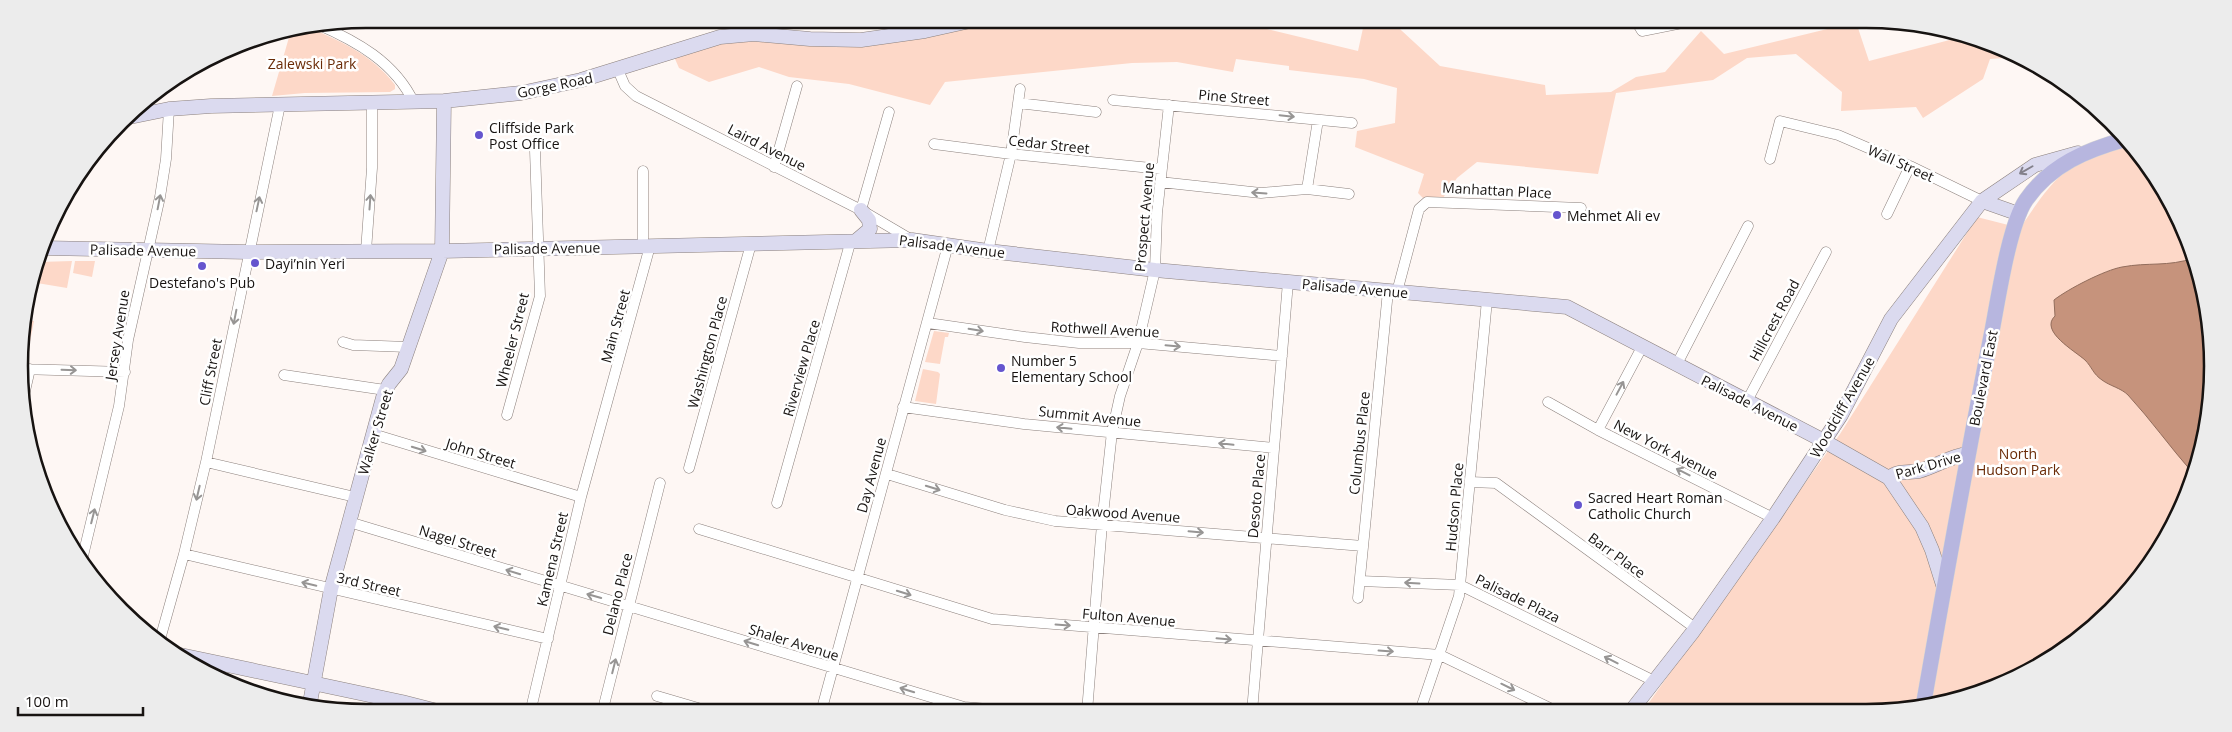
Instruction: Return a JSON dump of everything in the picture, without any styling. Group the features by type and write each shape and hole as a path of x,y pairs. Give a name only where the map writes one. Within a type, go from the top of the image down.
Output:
{"main road":[{"name":"Gorge Road","path":"140,115 169,109 211,106 414,103 521,93 581,80 703,42 738,35 754,34 861,40 939,28"},
{"name":"Walker Street","path":"311,700 331,589 385,390 401,369 442,251 444,101"},
{"name":"Boulevard East","path":"1924,699 1968,454 2000,292 2019,214 2026,200 2054,170 2089,150 2118,141"},
{"name":"Woodcliff Avenue","path":"1637,704 1695,628 1773,518 1824,441 1891,319 1982,201 2035,165 2089,150"},
{"name":"Wall Street","path":"1982,201 2019,214"},
{"path":"854,240 870,229 869,220 860,210"},
{"name":"Palisade Avenue","path":"48,248 248,252 442,251 912,240 988,251 1155,270 1567,307 1824,441"},
{"name":"Park Drive","path":"1824,441 1889,478 1922,527 1935,557 1944,589"},
{"name":"Park Drive","path":"1889,478 1894,473 1925,469 1954,455 1968,454"},
{"path":"195,658 406,704"}],"street":[{"path":"1640,28 1642,31 1657,28"},
{"path":"329,29 356,42 372,53 399,78 409,91 414,103"},
{"name":"Laird Avenue","path":"618,70 626,86 636,96 860,210 912,240"},
{"path":"774,167 798,86"},
{"path":"988,251 1011,154 1020,89"},
{"name":"Pine Street","path":"1113,100 1352,123"},
{"path":"366,251 372,168 372,103"},
{"path":"1018,103 1096,112"},
{"name":"Cliff Street","path":"161,636 184,554 206,462 280,105"},
{"name":"Prospect Avenue","path":"1088,704 1093,627 1112,432 1120,396 1138,343 1155,270 1160,182 1169,105"},
{"name":"Jersey Avenue","path":"84,552 119,406 128,340 144,261 149,250 166,159 169,109"},
{"path":"860,210 889,112"},
{"path":"1307,189 1318,120"},
{"name":"Wall Street","path":"1770,159 1780,121 1838,135 1910,166 1982,201"},
{"name":"Cedar Street","path":"934,144 1011,154 1162,169"},
{"name":"Wheeler Street","path":"507,415 540,296 535,150"},
{"path":"1887,214 1910,166"},
{"name":"Main Street","path":"605,413 647,246 643,171"},
{"path":"1160,182 1261,193 1307,189 1349,194"},
{"name":"Manhattan Place","path":"1418,214 1422,205 1432,201 1581,208"},
{"name":"Columbus Place","path":"1358,598 1392,291 1418,214"},
{"path":"1677,364 1748,226"},
{"name":"Riverview Place","path":"777,503 854,240"},
{"name":"Washington Place","path":"689,468 751,244"},
{"name":"Day Avenue","path":"823,704 948,245"},
{"name":"Hillcrest Road","path":"1747,401 1826,252"},
{"name":"Desoto Place","path":"1253,704 1288,282"},
{"name":"Hudson Place","path":"1422,704 1459,596 1487,300"},
{"name":"Rothwell Avenue","path":"928,323 1079,343 1138,343 1282,356"},
{"path":"343,342 353,345 408,347"},
{"path":"1598,430 1642,347"},
{"path":"28,369 125,372"},
{"path":"284,375 385,390"},
{"name":"New York Avenue","path":"1548,402 1598,430 1773,518"},
{"name":"Summit Avenue","path":"903,407 1024,424 1274,448"},
{"name":"Kamena Street","path":"532,704 581,497 605,413"},
{"name":"John Street","path":"373,434 581,497"},
{"path":"206,462 355,497"},
{"name":"Oakwood Avenue","path":"887,474 1032,517 1055,521 1363,546"},
{"name":"Barr Place","path":"1470,482 1496,484 1695,628"},
{"name":"Delano Place","path":"604,704 660,483"},
{"name":"Nagel Street","path":"349,522 560,586"},
{"name":"Fulton Avenue","path":"699,529 992,619 1258,642 1440,655 1542,704"},
{"name":"3rd Street","path":"184,554 548,639"},
{"name":"Palisade Plaza","path":"1360,580 1460,585 1654,682"},
{"name":"Shaler Avenue","path":"560,586 954,704"},
{"path":"657,696 684,704"}],"green space":[{"path":"740,28 755,28 754,33 810,39 903,28 1263,28 1358,51 1363,28 1399,28 1440,66 1545,85 1546,95 1611,92 1636,77 1665,72 1701,31 1724,54 1831,28 1858,28 1869,61 1954,39 2007,58 1990,59 1983,79 1923,118 1916,107 1841,111 1842,92 1796,54 1747,58 1713,80 1616,93 1598,174 1477,162 1457,178 1441,201 1427,202 1418,193 1424,174 1355,147 1357,131 1395,123 1397,88 1364,79 1289,70 1289,66 1236,59 1233,72 1177,62 1132,63 945,82 930,105 849,84 789,77 759,67 709,82 679,68 672,52 742,34"},
{"name":"Zalewski Park","path":"316,31 341,42 365,56 386,74 395,85 395,89 390,92 305,93 272,96 289,36"},
{"name":"North Hudson Park","path":"2124,148 2135,160 2170,216 2187,257 2193,278 2202,322 2204,344 2202,410 2187,475 2170,516 2135,572 2105,605 2072,635 2016,670 1975,687 1954,693 1910,702 1888,704 1648,704 1840,434 1977,217 2020,228 2036,204 2062,174 2077,164"},
{"path":"72,261 67,288 38,283 44,262"},
{"path":"75,261 95,261 92,277 73,273"},
{"path":"30,320 34,321 28,352"},
{"path":"934,331 949,333 948,337 945,337 940,364 925,362"},
{"path":"923,369 940,374 936,404 915,401"}],"shaded area":[{"path":"2188,260 2193,278 2202,322 2204,344 2202,410 2189,468 2128,395 2099,378 2085,360 2060,340 2052,328 2051,322 2055,316 2054,300 2087,280 2122,267"}],"place":[{"name":"Cliffside Park Post Office","path":"479,135"},
{"name":"Mehmet Ali ev","path":"1557,215"},
{"name":"Dayi’nin Yeri","path":"255,263"},
{"name":"Destefano's Pub","path":"202,266"},
{"name":"Number 5 Elementary School","path":"1001,368"},
{"name":"Sacred Heart Roman Catholic Church","path":"1578,505"}]}
